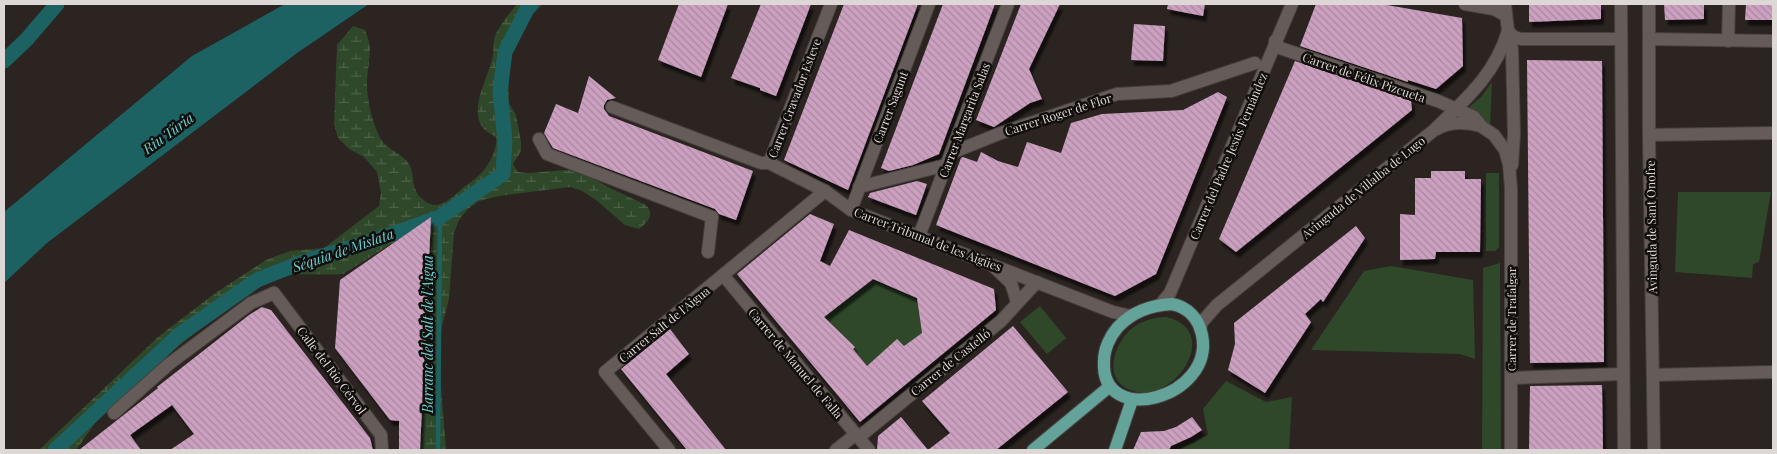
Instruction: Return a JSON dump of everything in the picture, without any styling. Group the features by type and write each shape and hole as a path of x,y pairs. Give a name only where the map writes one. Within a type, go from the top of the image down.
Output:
{"main road":[{"path":"1160,304 1172,304 1184,308 1196,320 1200,329 1203,346 1202,355 1188,379 1180,387 1152,399 1132,400 1120,395 1110,387 1103,370 1107,347 1112,334 1131,316 1139,311 1160,304"},
{"path":"1033,450 1110,387"},
{"path":"1115,450 1132,400"}],"street":[{"name":"Carrer Gravador Esteve","path":"825,191 768,162 831,4"},
{"name":"Carrer Sagunt","path":"851,210 929,4"},
{"name":"Carrer Margarita Salas","path":"919,236 1008,4"},
{"name":"Carrer del Padre Jesús Fernández","path":"1160,304 1170,293 1292,4"},
{"path":"1465,4 1505,10"},
{"path":"1621,4 1624,450"},
{"name":"Avinguda de Sant Onofre","path":"1649,4 1654,450"},
{"path":"1728,40 1729,4"},
{"name":"Carrer de Trafalgar","path":"1505,10 1512,48 1514,134 1511,188 1512,450"},
{"path":"1508,31 1514,37 1521,39 1620,39"},
{"name":"Avinguda de Villalba de Lugo","path":"1200,329 1202,322 1217,305 1433,131 1490,72 1508,31"},
{"path":"1649,39 1773,41"},
{"name":"Carrer de Félix Pizcueta","path":"1276,41 1280,48 1456,108"},
{"name":"Carrer Roger de Flor","path":"859,187 949,159 1000,133 1117,94 1172,92 1254,63"},
{"path":"612,108 761,163 768,162"},
{"name":"Carrer de Trafalgar","path":"1456,108 1474,117 1482,127 1494,136 1505,150 1509,164 1511,188"},
{"path":"1433,131 1443,126 1458,123 1482,127"},
{"path":"1649,135 1773,133"},
{"path":"540,139 548,154 712,217 708,252"},
{"path":"723,275 825,191"},
{"name":"Carrer Tribunal de les Aigües","path":"825,191 851,210 1113,312 1131,316"},
{"path":"989,263 1011,283 1017,302"},
{"name":"Carrer Salt de l'Aigua","path":"669,450 605,372 723,275"},
{"name":"Carrer de Manuel de Falla","path":"723,275 869,450"},
{"name":"Carrer de Castelló","path":"836,450 857,436 1001,321 1037,282"},
{"name":"Calle del Río Cérvol","path":"114,413 169,364 251,303 274,293 381,435 382,450"},
{"path":"1652,375 1773,372"},
{"path":"1511,378 1623,374"}],"green space":[{"path":"517,4 543,4 530,17 508,62 509,103 516,115 521,142 521,151 513,164 518,172 566,170 581,172 646,205 650,215 648,221 639,229 625,225 596,200 582,191 570,187 499,196 479,201 468,209 459,220 454,233 449,299 438,349 446,450 421,450 426,222 343,274 288,275 270,279 256,286 169,353 123,392 96,422 76,450 39,450 158,337 214,294 266,260 290,251 324,248 379,206 381,193 377,172 364,157 349,149 338,138 334,124 337,45 353,26 365,30 370,44 367,90 377,131 383,142 410,166 415,188 419,196 432,205 438,205 449,200 474,180 488,164 495,151 496,144 496,137 486,131 481,125 478,117 479,99 491,63 495,36 502,23"},
{"path":"1492,82 1490,128 1481,115 1468,108 1481,97"},
{"path":"1486,173 1499,173 1499,247 1495,251 1486,251"},
{"path":"1678,192 1771,192 1759,262 1753,264 1752,278 1675,272"},
{"path":"1500,263 1501,450 1482,450 1483,268"},
{"path":"1391,266 1473,280 1475,359 1460,354 1311,350 1364,271"},
{"path":"872,280 927,302 918,305 922,333 904,346 897,340 867,366 824,317"},
{"path":"1040,306 1066,338 1047,354 1020,322"},
{"path":"1166,317 1183,325 1191,336 1192,350 1186,365 1176,378 1162,388 1147,392 1130,390 1121,385 1116,378 1114,361 1116,352 1125,335 1143,322"},
{"path":"1226,381 1266,402 1292,397 1289,450 1178,450 1208,435 1203,409"}],"water":[{"name":"Riu Túria","path":"285,4 369,4 297,53 47,243 4,283 4,212 192,56"}],"building":[{"path":"679,4 728,4 701,77 658,60"},
{"path":"761,4 811,4 776,96 731,78"},
{"path":"844,4 918,4 848,190 784,160"},
{"path":"943,4 995,4 939,154 913,165 889,171 881,168"},
{"path":"1021,4 1060,4 1029,69 1042,99 1030,103 994,127 976,120"},
{"path":"1168,4 1205,4 1203,16 1167,9"},
{"path":"1316,4 1381,4 1462,18 1463,66 1436,89 1408,80 1408,82 1300,46"},
{"path":"1529,4 1601,4 1601,19 1529,22"},
{"path":"1664,4 1704,4 1704,19 1665,20"},
{"path":"1746,4 1773,4 1773,20 1745,20"},
{"path":"1134,24 1165,26 1163,61 1131,60"},
{"path":"1527,60 1602,61 1604,362 1530,363"},
{"path":"1295,61 1411,100 1412,110 1236,252 1219,239"},
{"path":"589,76 616,98 607,100 604,105 604,109 609,116 753,171 736,220 719,214 715,209 553,148 544,133 556,104 578,113"},
{"path":"1218,92 1227,97 1156,274 1115,296 936,225 963,157 977,162 981,152 998,161 1018,167 1027,142 1061,153 1071,123 1102,114 1183,110"},
{"path":"1431,171 1465,171 1465,179 1481,179 1480,252 1436,252 1435,259 1400,260 1400,214 1415,215 1415,178 1431,178"},
{"path":"917,181 927,184 916,215 868,197 870,193"},
{"path":"810,214 834,224 820,261 830,266 849,230 994,289 996,310 860,422 737,274","holes":["873,279 917,298 922,333 904,346 897,339 867,366 853,349 855,347 824,317"]},
{"path":"431,217 420,450 399,450 399,421 390,420 335,348 340,280"},
{"path":"1356,226 1365,238 1323,302 1321,299 1305,314 1311,322 1265,393 1228,370 1235,344 1234,323"},
{"path":"262,307 271,310 370,438 373,450 170,450 194,434 172,405 130,435 141,450 79,450 249,315"},
{"path":"1013,326 1068,392 996,450 928,450 950,433 922,401"},
{"path":"670,329 689,354 666,374 726,450 687,450 621,369"},
{"path":"1602,385 1603,450 1529,450 1530,386"},
{"path":"901,417 928,450 877,450 878,436"},
{"path":"1192,417 1202,430 1171,446 1169,450 1133,450 1141,432 1164,431 1176,427"}],"waterway":[{"path":"4,61 27,39 57,4"},
{"name":"Séquia de Mislata","path":"55,450 179,335 257,280 300,263 372,241 440,217 503,174 505,141 500,92 505,52 531,4"},
{"name":"Barranc del Salt de l'Aigua","path":"438,450 440,217"}]}
